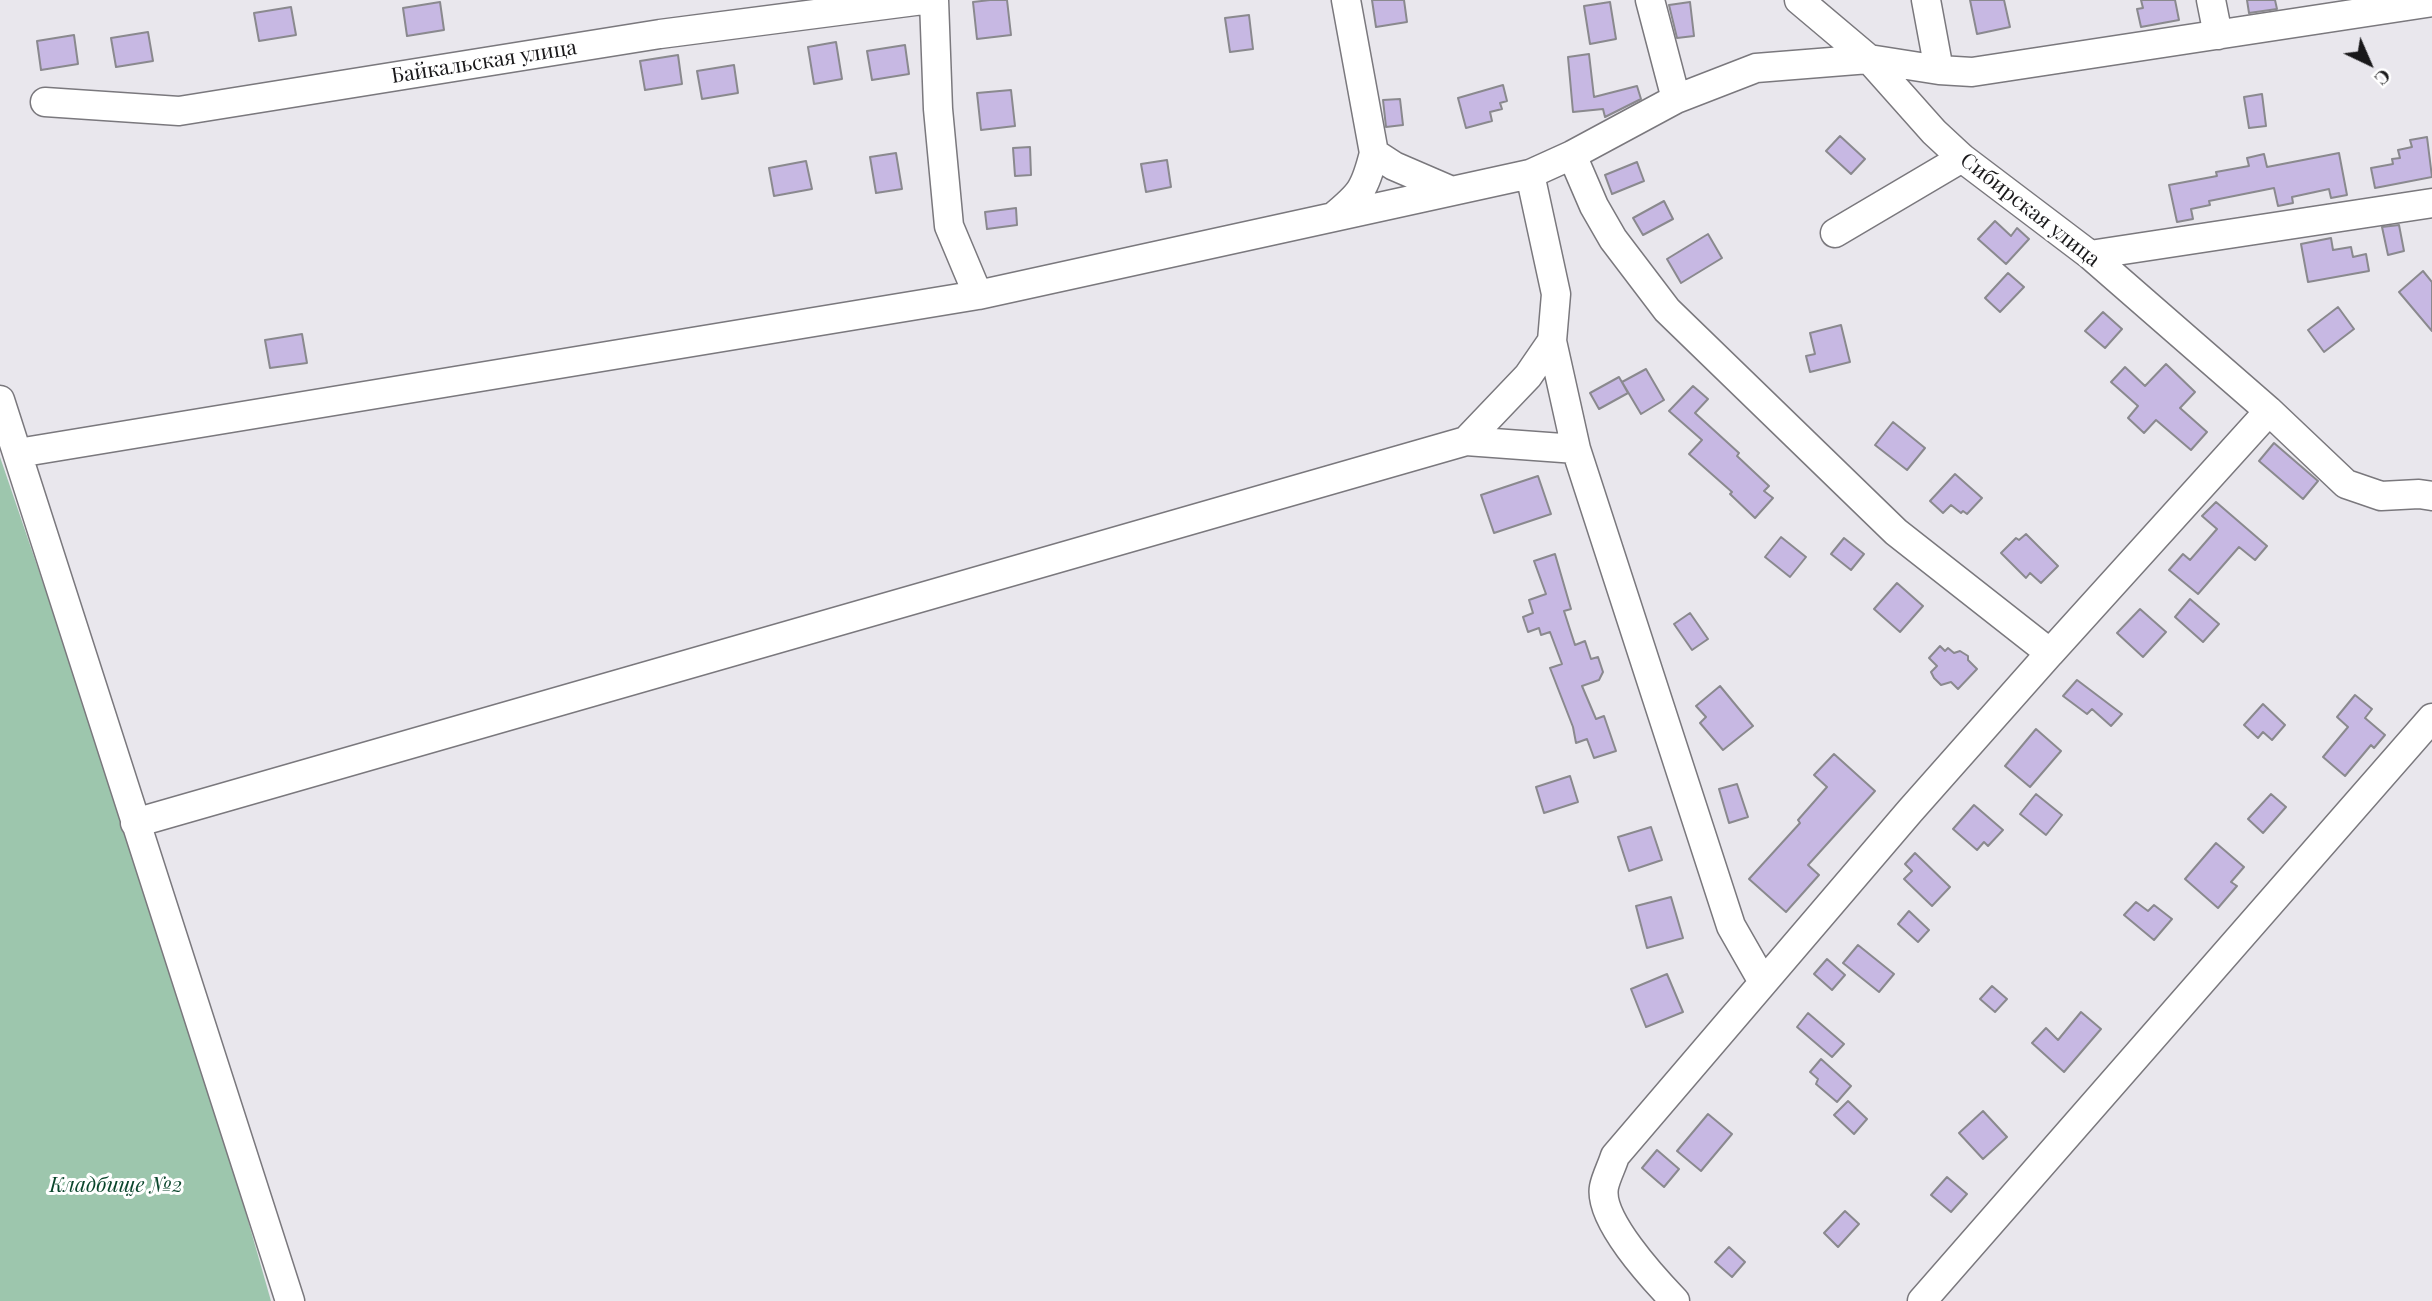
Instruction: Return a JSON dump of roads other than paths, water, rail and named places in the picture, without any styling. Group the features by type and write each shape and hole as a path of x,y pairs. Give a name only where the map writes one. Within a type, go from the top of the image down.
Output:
{"street":[{"name":"Байкальская улица","path":"45,102 179,111 660,34 923,0"},
{"path":"934,0 938,109 949,226 978,295"},
{"path":"1333,217 1359,195 1369,174 1374,153 1346,0"},
{"path":"1650,0 1676,99"},
{"name":"Сибирская улица","path":"1799,0 1869,59 1934,132 1962,158 2090,256 2269,411 2346,484 2381,496 2432,496"},
{"path":"1926,0 1939,70"},
{"path":"2211,0 2218,35"},
{"path":"18,453 978,295 1530,174 1572,155 1676,99 1756,68 1869,59 1939,70 1972,72 2432,2"},
{"path":"1374,153 1394,166 1452,191"},
{"path":"1572,155 1594,206 1613,239 1675,318 1896,531 2050,653"},
{"path":"1835,233 1962,158"},
{"path":"1530,174 1556,294 1552,341 1576,449 1731,926 1763,982"},
{"path":"2090,256 2432,203"},
{"path":"1466,441 1528,376 1552,341"},
{"path":"0,400 290,1301"},
{"path":"1675,1301 1644,1268 1618,1230 1605,1200 1604,1188 1615,1156 1910,811 2269,411"},
{"path":"135,823 1466,441 1576,449"},
{"path":"1922,1301 2432,718"}],"park label":[{"name":"Кладбище №2","path":"116,1185"}]}
